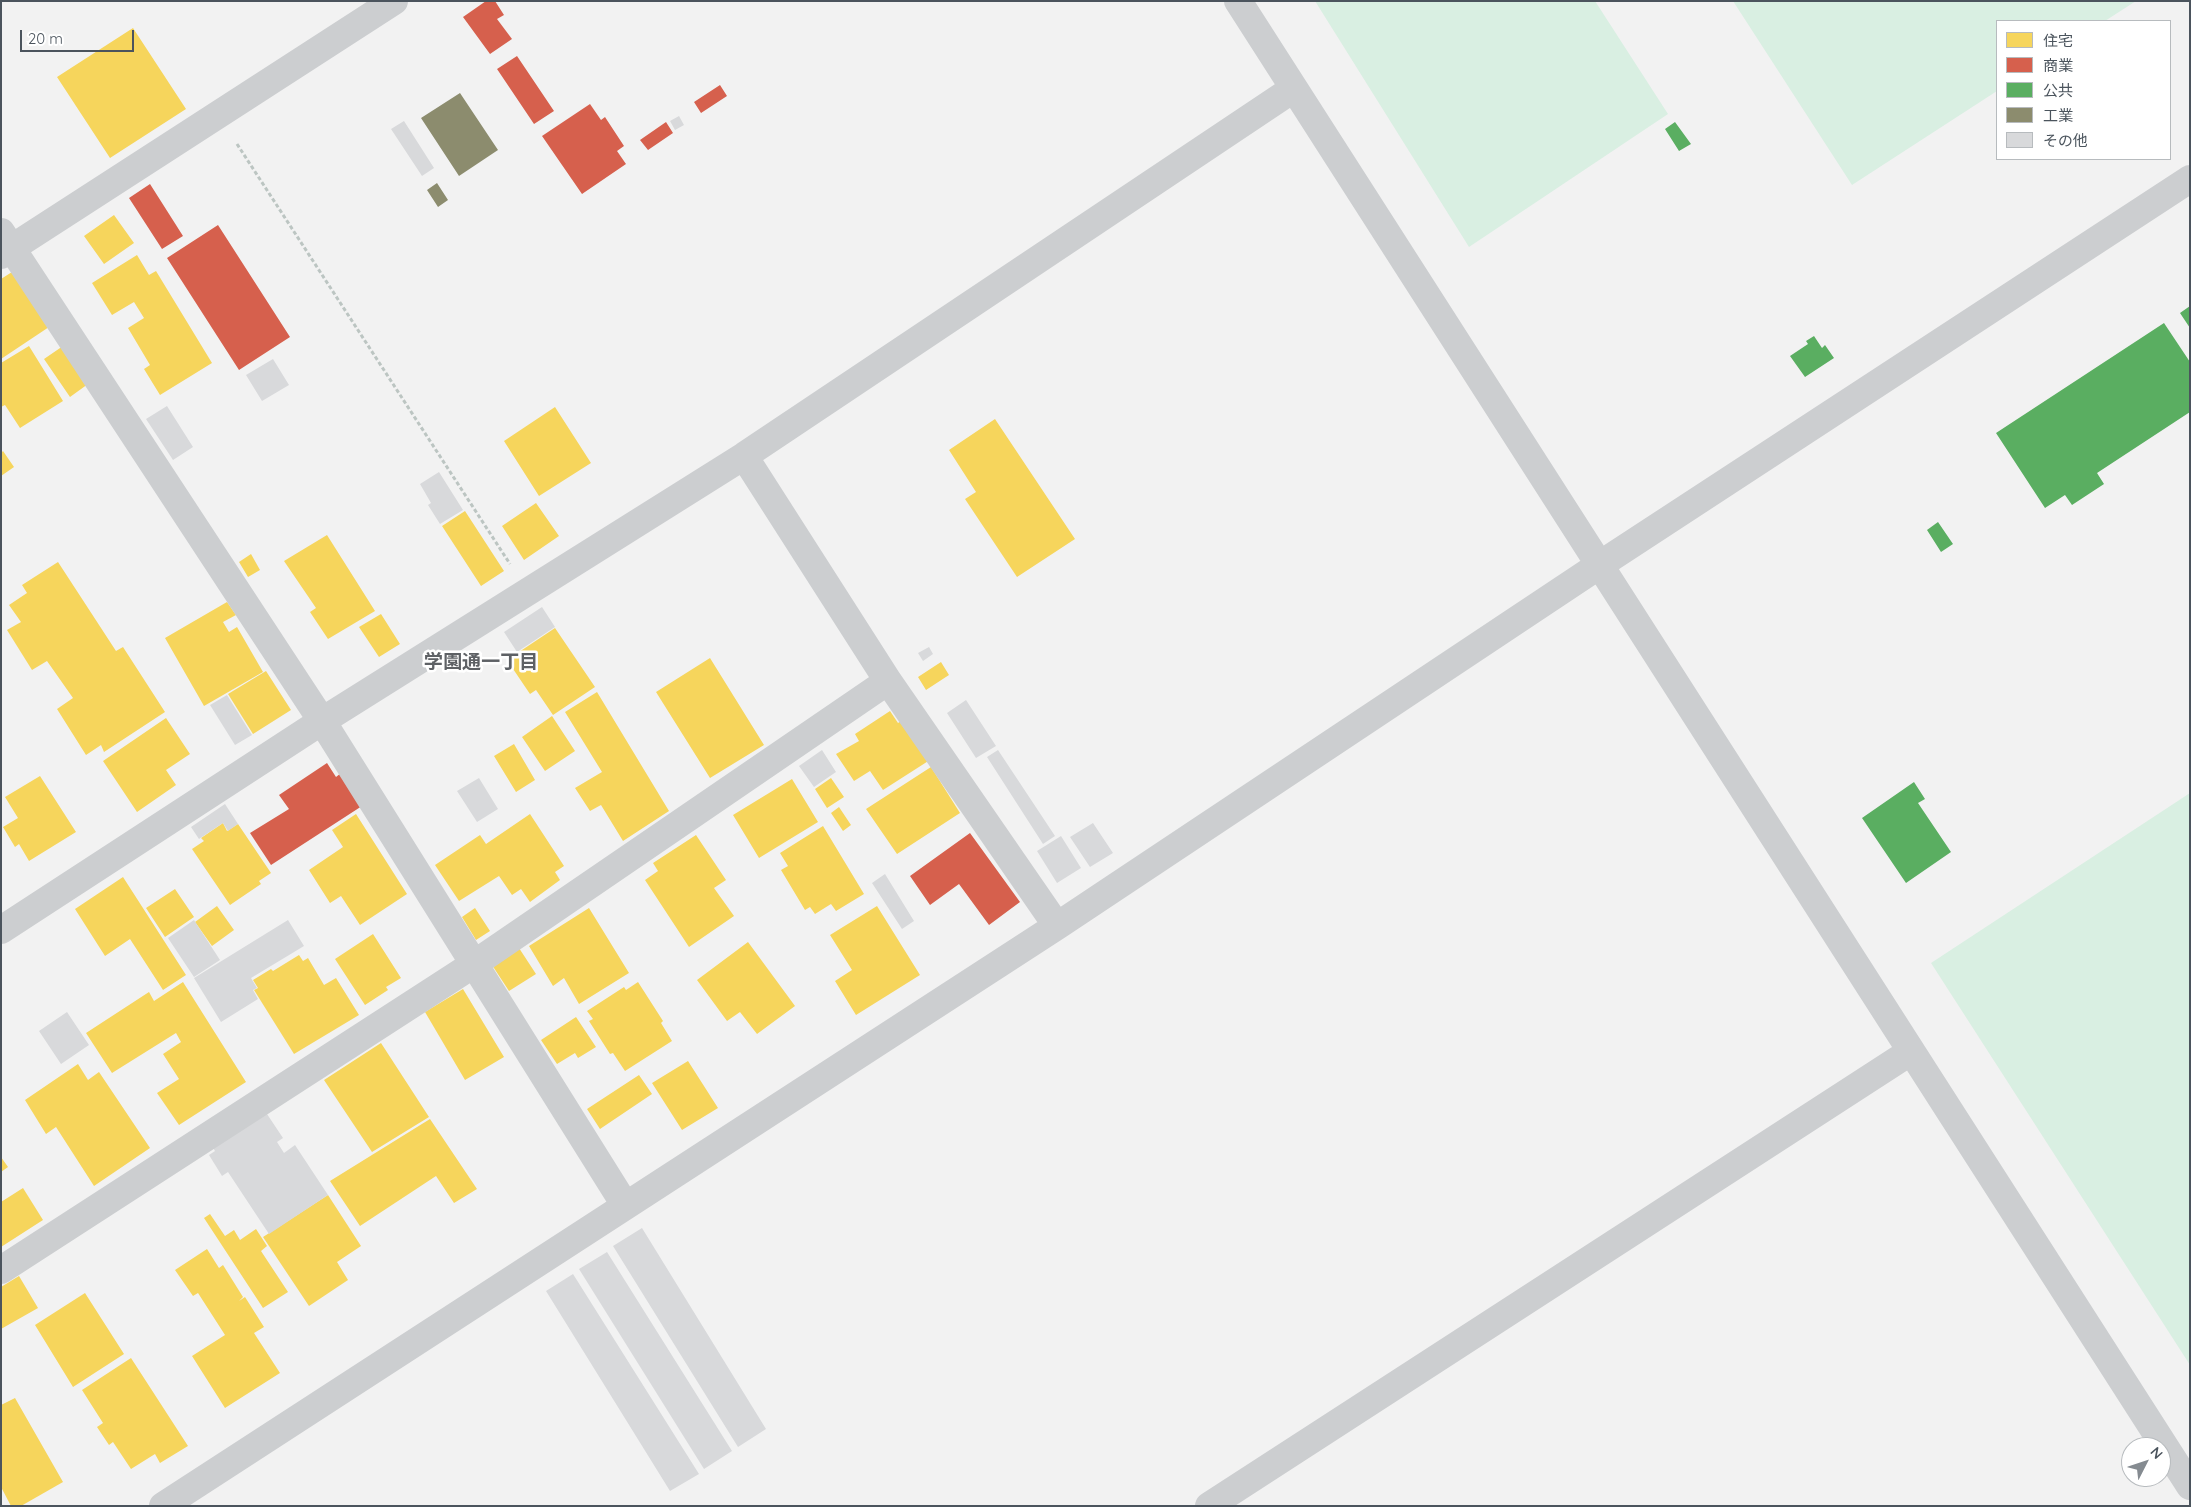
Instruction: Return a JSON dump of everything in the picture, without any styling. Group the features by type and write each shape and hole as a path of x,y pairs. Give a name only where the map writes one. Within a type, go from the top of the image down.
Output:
{"street":[{"path":"394,1 218,115 5,245 322,721 625,1205"},
{"path":"1238,1 1598,566 2190,1486"},
{"path":"1,930 322,721 744,456 1293,89"},
{"path":"163,1506 1057,926 1598,566 2190,179"},
{"path":"744,456 888,681 1057,926"},
{"path":"1,1270 474,964 888,681"},
{"path":"1210,1506 1910,1052"}],"path":[{"path":"218,115 528,592"}],"green space":[{"path":"1315,1 1595,1 1668,114 1469,247"},
{"path":"1733,1 2136,1 2107,20 1996,20 1996,92 1852,185"},
{"path":"2190,793 2190,1365 1931,963"}],"building: 住宅":[{"path":"133,28 186,109 110,158 57,77"},
{"path":"114,215 134,243 104,264 84,236"},
{"path":"137,255 149,275 156,271 212,363 160,395 144,369 150,365 128,328 144,318 134,302 112,315 92,283"},
{"path":"12,272 49,327 1,359 1,279"},
{"path":"29,346 63,401 20,428 5,405 1,407 1,363"},
{"path":"63,346 88,384 70,397 44,359"},
{"path":"555,407 591,463 539,496 504,441"},
{"path":"995,419 1075,539 1017,577 965,499 976,492 949,450"},
{"path":"3,451 14,467 1,476 1,453"},
{"path":"536,503 559,536 524,560 502,526"},
{"path":"465,511 504,571 481,586 442,526"},
{"path":"327,535 375,611 328,639 310,612 316,608 284,561"},
{"path":"251,554 260,570 248,577 239,562"},
{"path":"58,562 116,651 123,647 165,712 104,752 101,745 86,755 57,709 73,698 47,661 32,670 7,630 21,622 9,605 27,593 22,585"},
{"path":"227,602 236,615 223,622 229,632 237,627 263,672 204,706 165,638"},
{"path":"381,614 400,644 379,657 359,627"},
{"path":"555,628 595,687 553,715 536,690 530,694 507,660"},
{"path":"710,658 764,745 710,778 656,692"},
{"path":"941,662 949,675 926,690 918,677"},
{"path":"266,671 291,710 253,734 228,694"},
{"path":"597,692 669,811 623,841 601,805 590,811 575,788 602,772 565,712"},
{"path":"890,711 898,723 907,717 933,758 883,790 870,771 854,781 836,754 859,741 855,734"},
{"path":"552,716 575,751 545,771 522,737"},
{"path":"166,718 190,754 166,770 176,785 137,812 103,761"},
{"path":"514,744 535,780 516,792 494,756"},
{"path":"931,767 960,813 897,854 866,809"},
{"path":"40,776 76,832 29,861 19,844 15,847 3,827 18,818 5,797"},
{"path":"831,778 844,797 827,808 815,789"},
{"path":"792,779 818,822 759,858 733,815"},
{"path":"839,807 851,825 843,831 831,813"},
{"path":"356,814 407,894 360,925 341,896 330,903 309,870 343,847 332,830"},
{"path":"530,814 564,866 555,872 560,880 530,902 521,889 512,895 499,876 459,901 435,865 480,835 486,844"},
{"path":"223,823 227,831 238,824 271,873 259,881 261,884 230,905 192,849 204,841 201,838"},
{"path":"823,826 864,894 836,911 831,904 815,914 810,907 805,910 781,870 788,866 780,853"},
{"path":"696,835 726,880 714,888 734,916 689,947 645,880 658,871 653,863"},
{"path":"123,877 186,975 163,990 130,939 105,956 75,909"},
{"path":"175,889 194,917 165,937 146,908"},
{"path":"217,906 234,930 212,946 195,922"},
{"path":"877,906 920,975 856,1015 835,981 852,970 830,935"},
{"path":"475,908 490,931 476,940 462,917"},
{"path":"589,908 629,973 579,1004 564,978 553,986 529,946"},
{"path":"373,934 401,978 386,987 388,990 365,1005 335,959"},
{"path":"748,942 795,1006 757,1034 740,1012 727,1021 697,980"},
{"path":"519,948 536,974 509,991 492,965"},
{"path":"299,955 303,961 308,958 324,985 336,978 359,1015 294,1054 254,990 258,988 253,980 271,969 273,971"},
{"path":"183,982 246,1082 179,1125 157,1093 179,1079 163,1054 181,1042 176,1033 112,1073 86,1033 149,992 154,1001"},
{"path":"638,982 663,1021 661,1023 672,1041 625,1071 613,1053 610,1054 589,1021 593,1019 587,1011 624,987 626,990"},
{"path":"463,989 504,1057 465,1080 425,1012"},
{"path":"576,1017 596,1047 578,1058 575,1053 557,1064 541,1040"},
{"path":"381,1043 429,1117 372,1152 324,1080"},
{"path":"688,1061 718,1108 682,1130 652,1083"},
{"path":"78,1064 88,1080 99,1072 150,1148 94,1186 56,1127 46,1134 25,1100"},
{"path":"639,1075 652,1094 600,1129 587,1109"},
{"path":"430,1119 477,1189 454,1203 436,1176 360,1226 330,1181"},
{"path":"1,1157 8,1167 1,1172"},
{"path":"23,1188 43,1220 1,1247 1,1202"},
{"path":"328,1195 361,1246 337,1262 348,1280 309,1306 263,1237"},
{"path":"210,1214 225,1236 234,1230 240,1240 256,1229 267,1246 261,1251 288,1292 263,1308 204,1218"},
{"path":"207,1249 219,1268 223,1265 243,1297 239,1301 245,1297 264,1327 254,1333 280,1373 225,1408 192,1356 225,1335 198,1293 193,1296 175,1270"},
{"path":"19,1276 38,1308 1,1329 1,1287"},
{"path":"85,1293 124,1354 73,1387 35,1325"},
{"path":"131,1358 188,1446 160,1463 155,1454 131,1469 113,1442 109,1445 97,1427 103,1423 82,1390"},
{"path":"15,1398 63,1482 21,1506 11,1506 1,1487 1,1405"}],"building: 商業":[{"path":"486,1 495,1 504,15 497,19 512,39 490,54 463,17"},
{"path":"517,56 554,111 534,124 497,69"},
{"path":"720,85 727,96 701,113 694,102"},
{"path":"590,104 601,120 605,117 624,146 617,151 626,164 582,194 542,136"},
{"path":"666,122 673,133 648,150 640,140"},
{"path":"150,184 183,236 162,249 129,198"},
{"path":"218,225 290,337 239,370 167,258"},
{"path":"327,763 336,777 341,773 362,806 271,865 250,833 289,809 279,795"},
{"path":"970,833 1020,902 989,925 959,884 930,905 910,876"}],"building: 公共":[{"path":"1675,122 1691,144 1679,151 1665,129"},
{"path":"2190,306 2190,328 2180,313"},
{"path":"2164,323 2190,362 2190,412 2097,473 2104,484 2072,505 2065,495 2045,508 1996,433"},
{"path":"1814,336 1822,348 1825,345 1834,358 1805,377 1790,356 1808,344 1806,341"},
{"path":"1938,522 1953,544 1941,552 1927,530"},
{"path":"1914,782 1925,799 1918,803 1951,852 1906,883 1862,818"}],"building: 工業":[{"path":"460,93 498,150 459,176 421,118"},
{"path":"437,183 448,200 438,207 427,190"}],"building: その他":[{"path":"679,116 684,125 675,130 670,121"},
{"path":"404,121 434,168 422,176 391,129"},
{"path":"273,359 289,385 262,401 246,375"},
{"path":"167,406 193,447 173,460 146,419"},
{"path":"439,472 463,510 440,524 428,505 431,503 420,484"},
{"path":"542,607 555,627 517,652 504,632"},
{"path":"929,647 933,654 923,661 918,653"},
{"path":"227,695 252,735 235,745 210,705"},
{"path":"966,700 996,746 976,758 947,713"},
{"path":"822,750 836,772 814,787 799,766"},
{"path":"998,750 1055,836 1043,844 987,757"},
{"path":"479,778 498,809 477,822 457,791"},
{"path":"225,804 238,824 228,831 223,823 199,839 191,827"},
{"path":"1093,823 1113,853 1090,867 1070,837"},
{"path":"1061,836 1081,868 1057,883 1037,851"},
{"path":"885,874 914,921 902,929 872,883"},
{"path":"194,920 220,960 194,977 168,938"},
{"path":"288,920 304,946 251,978 257,988 253,990 258,999 221,1022 194,978"},
{"path":"67,1012 89,1045 61,1064 39,1031"},
{"path":"265,1111 283,1138 277,1142 284,1153 295,1145 328,1195 269,1234 228,1172 222,1176 209,1155 215,1151 210,1143"},
{"path":"642,1228 766,1429 738,1447 613,1246"},
{"path":"607,1252 732,1451 704,1469 579,1269"},
{"path":"573,1274 699,1474 670,1491 546,1291"}],"district":[{"name":"学園通一丁目","path":"481,662"}]}
